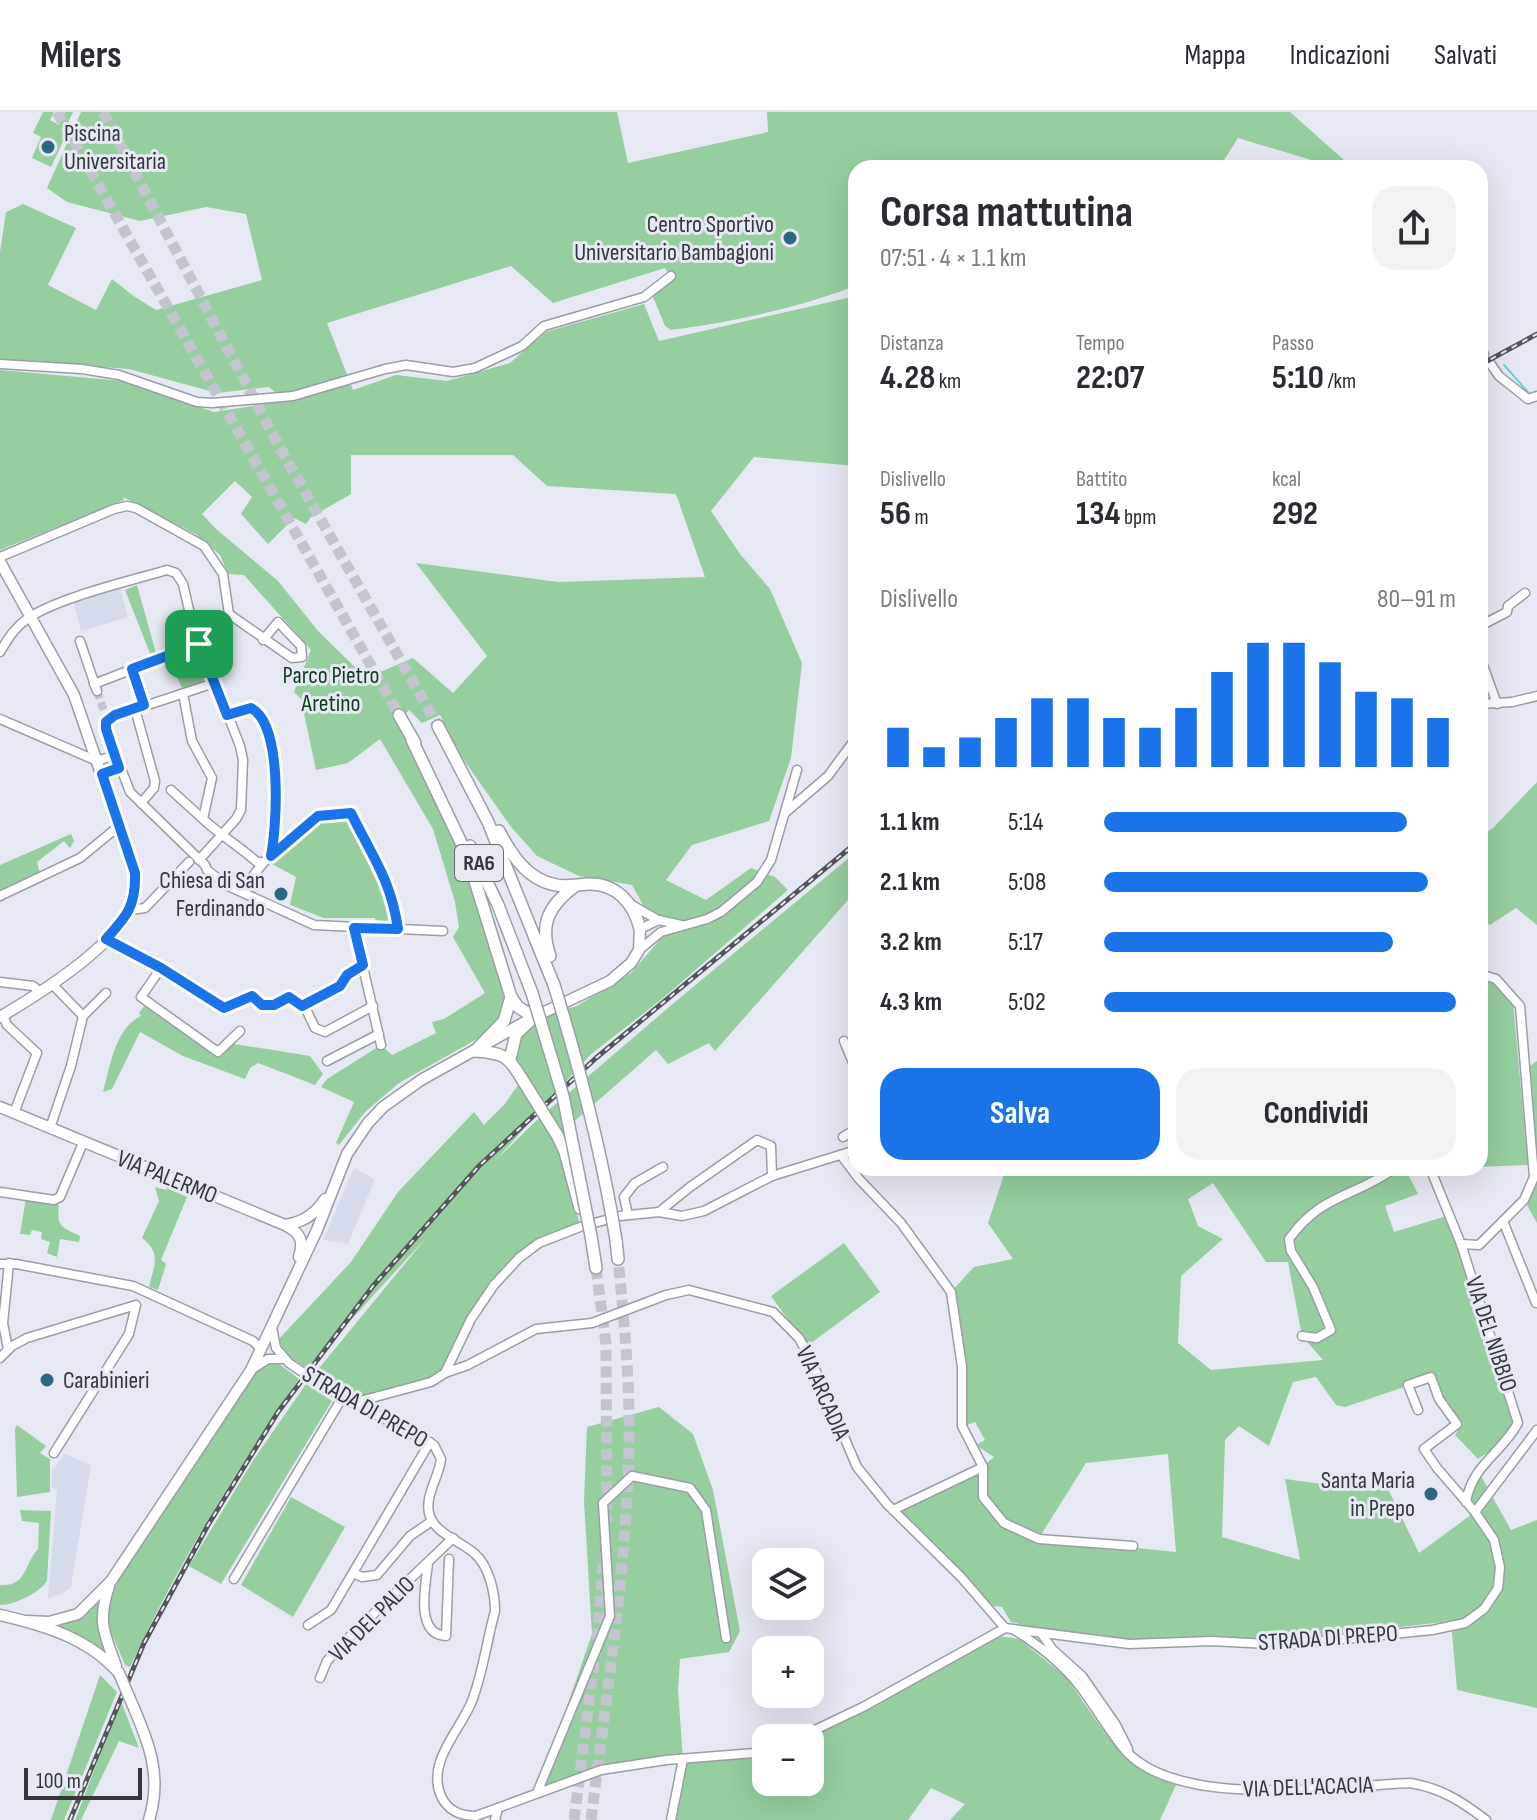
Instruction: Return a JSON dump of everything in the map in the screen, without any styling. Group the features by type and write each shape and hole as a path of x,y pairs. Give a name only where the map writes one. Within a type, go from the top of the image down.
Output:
{"highway":[{"name":"RA6","path":"399,715 486,877 532,993 563,1096 596,1268"},
{"name":"RA6","path":"438,726 510,873 557,984 602,1160 618,1259"},
{"path":"412,740 467,855 511,997 518,1007 534,1017 516,1034 510,1059"},
{"path":"461,769 480,794 518,863 555,885 602,885 612,889 631,905 640,929"},
{"path":"557,984 543,932 546,919 558,900 576,885"},
{"path":"475,1051 504,1021 511,997"},
{"path":"475,1051 492,1052 510,1059 557,1135 592,1242"}],"main road":[{"path":"0,559 72,691 135,873 130,910 106,939 52,984 1,1016"},
{"path":"285,1225 302,1221 323,1202 356,1137 383,1107 421,1080 534,1017 610,981 631,963 639,950 640,929"},
{"name":"VIA PALERMO","path":"0,1107 285,1225"},
{"path":"27,1621 49,1622 78,1614 111,1581 251,1370 317,1230 338,1175"},
{"path":"285,1225 297,1232 302,1241 298,1271"},
{"path":"111,1581 101,1622 155,1763 155,1792 149,1820"},
{"path":"0,1615 27,1621 84,1643 103,1655 119,1673"}],"street":[{"path":"0,364 82,369 119,375 197,402 293,396 406,365 453,372 475,368 522,346 544,326 644,297 671,276"},
{"path":"1490,363 1499,376 1528,399 1537,396"},
{"path":"0,559 127,506 204,546 223,574 229,614 221,630 199,644 132,669 96,687 80,641"},
{"path":"0,652 13,630 29,617 66,601 167,570 176,573 183,584 199,644 242,753 241,810 202,862"},
{"path":"1488,622 1507,612 1508,606 1525,593"},
{"path":"229,614 263,640 292,658 302,657 301,646 278,622 263,640"},
{"path":"132,669 155,781 154,788 141,803"},
{"path":"1488,679 1497,704"},
{"path":"214,683 107,716 106,729 127,788 202,862 237,889 314,925 443,931"},
{"path":"183,694 192,741 212,778 203,819"},
{"path":"1488,704 1537,696"},
{"path":"227,715 251,708 259,713 264,724 277,786 276,820 267,859"},
{"path":"0,719 97,761 115,755"},
{"path":"784,814 828,776 848,749"},
{"path":"102,774 119,768"},
{"path":"639,950 661,932 721,912 757,882 771,860 797,770"},
{"path":"171,790 221,836 228,837 257,862 267,859"},
{"path":"237,889 318,816 351,813 388,882 398,929"},
{"path":"0,896 80,858 119,826"},
{"path":"130,910 145,908 189,862"},
{"path":"631,905 659,920 682,925"},
{"path":"640,929 659,920"},
{"path":"354,928 381,1045"},
{"path":"640,929 661,932"},
{"path":"106,939 161,968 224,1008 252,996 262,1005 274,1005 289,997 304,1005 315,1028 325,1032 373,1006"},
{"path":"304,1005 340,986 347,975 363,965"},
{"path":"161,968 141,997 218,1052 240,1031"},
{"path":"1433,1176 1461,1244 1479,1245 1524,1200 1534,1177 1520,1006 1496,979 1488,976"},
{"path":"0,982 33,986 40,992"},
{"path":"52,984 83,1016"},
{"path":"50,1128 71,1066 83,1016 106,993"},
{"path":"1,1016 37,1053 14,1113"},
{"path":"327,1061 379,1034"},
{"path":"844,1041 848,1051"},
{"path":"843,1137 848,1134"},
{"path":"659,1212 757,1140 771,1146 772,1176"},
{"path":"0,1192 54,1200 60,1197 83,1143"},
{"path":"445,1373 471,1319 494,1285 519,1258 539,1243 628,1215 659,1212 682,1216 704,1211 772,1176 848,1153"},
{"path":"841,1155 848,1164"},
{"path":"628,1215 624,1197 635,1183 663,1167"},
{"path":"857,1176 901,1223 951,1292 962,1367 962,1426 983,1467 983,1497 1009,1526 1039,1539 1133,1546"},
{"path":"1302,1336 1317,1338 1331,1330 1313,1287 1291,1251 1289,1239 1310,1213 1323,1204 1383,1176"},
{"path":"1503,1221 1536,1303"},
{"name":"VIA DEL NIBBIO","path":"1461,1244 1518,1423 1509,1438 1477,1469 1468,1487 1466,1502"},
{"path":"8,1349 3,1330 4,1263 141,1289 253,1341 261,1349"},
{"path":"54,1453 129,1334 141,1289"},
{"name":"VIA ARCADIA","path":"352,1403 431,1382 536,1329 592,1323 678,1292 697,1291 773,1312 799,1338 811,1360 857,1467 893,1510 1008,1628"},
{"path":"0,1358 8,1349 27,1338 136,1305"},
{"name":"STRADA DI PREPO","path":"272,1326 276,1348 286,1361 342,1398 430,1442 439,1452 441,1459 430,1495 429,1515 432,1521"},
{"name":"STRADA DI PREPO","path":"251,1370 268,1359 286,1361"},
{"name":"STRADA DI PREPO","path":"1008,1628 1129,1644 1212,1641 1285,1645 1432,1630 1465,1623 1484,1609 1498,1588 1500,1567 1494,1540 1424,1449 1457,1424 1439,1399 1431,1377 1408,1385 1418,1410"},
{"path":"234,1579 342,1398"},
{"path":"1475,1512 1537,1430"},
{"path":"308,1625 331,1610 430,1442"},
{"path":"893,1510 983,1467"},
{"path":"537,1793 610,1616 603,1503 632,1476 690,1488 706,1510 726,1638"},
{"path":"353,1573 362,1577 377,1575 410,1536 432,1521 481,1561 495,1599 495,1611 471,1701 437,1767 436,1777 444,1803 454,1812 476,1816 601,1770 752,1753"},
{"name":"VIA DEL PALIO","path":"320,1678 327,1661 343,1643 453,1538"},
{"name":"VIA DEL PALIO","path":"429,1563 426,1620 432,1631 446,1636 449,1559"},
{"path":"824,1726 1008,1628"},
{"name":"VIA DELL'ACACIA","path":"1008,1628 1038,1647 1069,1673 1128,1754 1162,1775 1217,1789 1410,1783 1427,1786 1458,1799 1486,1820"},
{"path":"1038,1647 1042,1634"},
{"path":"1042,1634 1052,1649 1082,1676 1116,1725 1128,1754"},
{"path":"671,1820 683,1759"},
{"path":"495,1820 498,1808"}],"shaded area":[{"path":"120,587 128,617 81,631 73,601"},
{"path":"354,1168 375,1179 348,1244 323,1240"},
{"path":"65,1454 91,1465 71,1587 48,1598 57,1490 51,1487 52,1470"}],"green space":[{"name":"Piscina Universitaria","path":"43,112 54,112 50,120 59,125 65,112 73,112 66,127 69,129 51,167 32,158 41,137 33,133"},
{"name":"Parco Pietro Aretino","path":"81,112 617,112 628,163 768,132 767,112 1290,112 1344,160 1311,160 1238,138 1224,160 848,160 848,289 811,301 741,318 671,330 665,326 651,292 670,276 665,268 553,303 511,266 327,323 353,390 396,375 447,381 510,363 545,332 644,304 659,341 848,298 848,465 754,457 711,511 740,554 770,589 802,663 791,758 769,821 692,845 666,880 706,900 751,868 775,877 788,890 662,999 590,1055 494,1162 537,1120 848,859 848,900 715,1051 709,1043 668,1064 656,1050 554,1139 571,1186 580,1227 539,1243 494,1285 445,1373 352,1403 311,1378 426,1238 307,1368 288,1356 278,1340 351,1262 398,1192 474,1112 484,1125 504,1105 525,1075 516,1057 518,1040 549,1014 577,1006 631,973 664,935 678,931 643,905 632,885 579,876 537,856 511,827 463,759 440,715 422,723 409,710 397,723 460,844 501,979 506,1011 486,1034 399,1083 365,1112 339,1145 336,1143 354,1102 321,1087 327,1079 381,1045 392,1055 436,1033 432,1022 444,1019 485,993 453,937 459,927 455,902 433,829 380,739 348,763 316,770 301,699 294,692 311,650 244,575 228,574 220,555 197,535 123,497 124,500 0,550 0,370 123,381 214,412 285,401 269,387 217,393 129,369 0,359 0,252 6,212 23,204 76,228 48,285 96,310 112,279 156,310 262,280 246,214 206,207 140,221 67,202 47,188","holes":["351,455 513,455 547,486 676,494 705,577 558,582 416,563 487,656 453,693 413,658 366,678 318,631 278,581 202,514 235,481 252,497 241,514 268,544 294,518 306,524 311,517 351,494"]},
{"path":"137,585 156,653 151,656 125,590"},
{"path":"193,650 198,652 207,679 182,688 170,661"},
{"path":"1537,782 1537,925 1516,908 1488,924 1488,831"},
{"path":"328,817 348,818 382,882 393,924 376,925 375,918 324,918 290,905 296,877 272,864 314,822"},
{"path":"71,834 74,841 70,848 64,841 37,862 40,874 0,894 0,865"},
{"path":"1488,977 1493,978 1513,1003 1528,1165 1488,1167"},
{"path":"144,1006 218,1053 228,1043 310,1056 323,1074 315,1085 258,1063 250,1068 245,1079 183,1056 140,1032 112,1089 103,1092 119,1039 125,1029 141,1016 139,1013"},
{"path":"1537,1061 1537,1223 1524,1200 1534,1177 1525,1069"},
{"path":"1003,1176 1409,1176 1418,1194 1385,1206 1394,1232 1450,1215 1518,1423 1509,1438 1478,1459 1455,1435 1462,1425 1431,1378 1345,1407 1336,1405 1316,1377 1293,1382 1269,1446 1239,1426 1225,1440 1222,1537 1300,1560 1285,1479 1374,1491 1387,1487 1419,1553 1475,1512 1466,1502 1477,1469 1511,1530 1537,1520 1537,1708 1457,1690 1451,1621 1283,1641 1231,1637 1128,1639 1042,1629 1011,1622 1002,1607 985,1605 893,1510 982,1467 994,1457 976,1445 985,1440 975,1422 965,1426 951,1292 974,1267 1013,1259 988,1223","holes":["1213,1183 1266,1262 1288,1262 1302,1336 1323,1360 1211,1370 1178,1343 1181,1276 1223,1239 1198,1226 1188,1199","1168,1454 1176,1552 1039,1538 1086,1463"]},
{"path":"155,1187 167,1188 187,1197 161,1260 166,1264 158,1290 149,1287 154,1254 142,1238 159,1201"},
{"path":"26,1198 59,1205 60,1222 80,1236 79,1242 60,1239 57,1257 47,1253 50,1242 41,1239 42,1232 32,1230 30,1235 20,1234"},
{"path":"844,1243 880,1292 807,1346 771,1296"},
{"path":"275,1361 299,1379 208,1519 130,1667 125,1665 104,1616 123,1568 251,1373 262,1364"},
{"path":"306,1384 332,1401 221,1584 189,1566 254,1459"},
{"path":"659,1407 693,1434 713,1490 740,1631 729,1652 680,1659 678,1690 683,1759 752,1753 752,1796 824,1796 824,1724 997,1630 998,1636 1019,1639 1066,1677 1105,1733 1129,1760 1176,1785 1160,1820 950,1820 965,1804 931,1788 908,1820 671,1820 683,1760 601,1770 537,1793 592,1634 584,1501 587,1427"},
{"path":"17,1425 46,1446 40,1453 50,1459 50,1492 17,1497"},
{"path":"291,1497 345,1527 293,1617 241,1585"},
{"path":"20,1510 51,1511 47,1581 26,1598 0,1605 0,1585 9,1585 20,1578 38,1549 39,1523 22,1521"},
{"path":"98,1602 98,1629 108,1657 90,1641 45,1626 74,1620"},
{"path":"100,1675 117,1692 64,1820 51,1820"},
{"path":"121,1701 139,1748 119,1741 81,1820 75,1820"}],"waterway":[{"path":"1504,365 1528,392"}],"tunnel":[{"path":"57,112 399,715"},
{"path":"103,112 280,448 438,726"},
{"path":"97,691 105,714"},
{"path":"591,1820 615,1632 627,1490 629,1396 618,1259"},
{"path":"596,1268 606,1344 607,1522"},
{"path":"574,1820 597,1640 604,1556"}],"railway":[{"path":"1488,361 1537,334"},
{"path":"70,1820 144,1643 208,1525 278,1412 373,1286 479,1166 596,1058 848,850"}],"place":[{"name":"Piscina Universitaria","path":"48,147"},
{"name":"Centro Sportivo Universitario Bambagioni","path":"790,238"},
{"name":"Chiesa di San Ferdinando","path":"281,894"},
{"name":"Carabinieri","path":"47,1380"},
{"name":"Santa Maria in Prepo","path":"1431,1494"}],"route":[{"path":"199,644 227,715 251,708 259,713 264,724 277,786 271,856 318,816 351,813 388,882 395,905 398,929 354,928 363,965 347,975 340,986 302,1006 289,997 266,1006 252,996 224,1008 161,968 106,939 130,910 134,900 135,873 102,774 119,768 106,722 115,715 144,705 132,669 199,644"}]}
